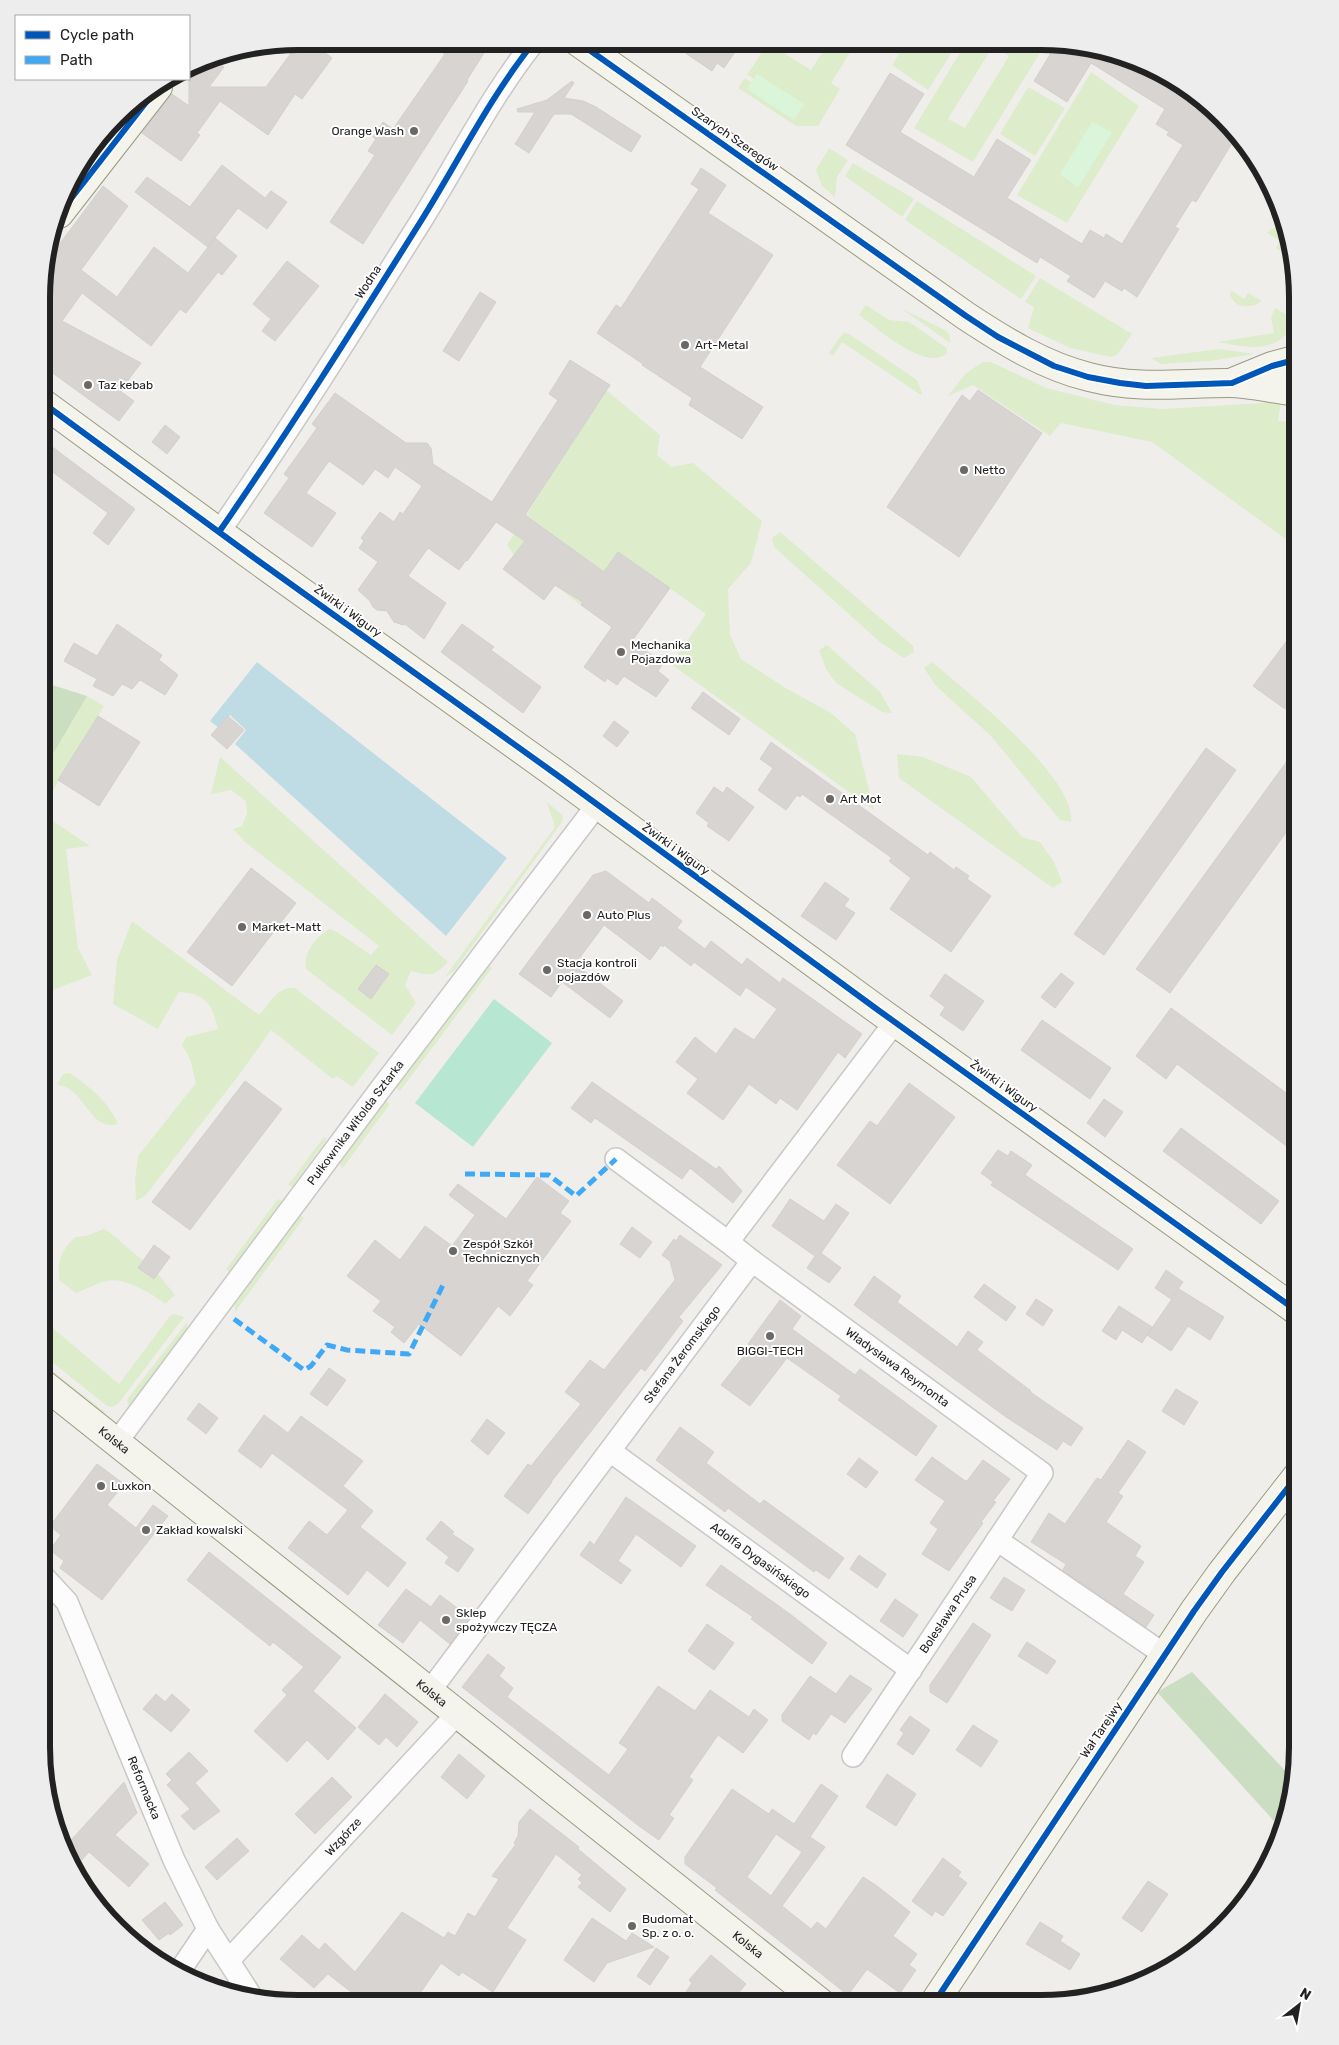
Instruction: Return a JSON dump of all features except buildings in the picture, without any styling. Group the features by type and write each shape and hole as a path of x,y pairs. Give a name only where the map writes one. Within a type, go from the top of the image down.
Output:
{"street":[{"name":"Wodna","path":"219,532 421,220 514,66 527,50"},
{"name":"Szarych Szeregów","path":"589,50 878,254 1010,344 1054,366 1088,377 1146,386 1232,382"},
{"path":"71,198 146,102"},
{"path":"1232,382 1289,361"},
{"path":"1232,382 1289,391"},
{"name":"Żwirki i Wigury","path":"50,408 895,1022 1289,1305"},
{"name":"Pułkownika Witolda Sztarka","path":"116,1443 382,1087 597,805"},
{"path":"728,1242 895,1022"},
{"path":"616,1159 752,1261"},
{"name":"Stefana Żeromskiego","path":"430,1692 752,1261"},
{"name":"Władysława Reymonta","path":"752,1261 1042,1473"},
{"name":"Kolska","path":"50,1389 810,1995"},
{"name":"Adolfa Dygasińskiego","path":"610,1451 911,1670"},
{"name":"Bolesława Prusa","path":"853,1756 1042,1473"},
{"name":"Wał Tarejwy","path":"940,1995 1165,1655 1222,1572 1289,1486"},
{"path":"997,1540 1165,1655"},
{"name":"Reformacka","path":"50,1584 67,1602 174,1860 208,1929 248,1990"},
{"name":"Wzgórze","path":"228,1960 457,1714"},
{"path":"183,1966 208,1929"}],"green space":[{"path":"763,50 779,50 811,70 824,50 852,50 831,83 840,89 818,126 796,126 738,88 745,78 752,83 754,79 747,75"},
{"path":"902,50 954,50 928,90 892,65"},
{"path":"962,50 991,50 948,119 965,128 1009,56 999,50 1042,50 973,162 914,128"},
{"path":"1091,72 1139,106 1067,223 1017,195","holes":["1112,132 1078,187 1060,174"]},
{"path":"757,74 804,104 794,120 747,89"},
{"path":"1028,87 1065,108 1035,156 1000,134"},
{"path":"1092,122 1112,132 1078,187 1060,174"},
{"path":"829,148 848,160 837,177 835,197 822,186 816,170"},
{"path":"853,163 914,199 902,217 845,176"},
{"path":"917,201 1036,276 1021,299 905,220"},
{"path":"1277,227 1279,228 1285,253 1276,248 1280,241 1267,233"},
{"path":"1040,278 1132,334 1117,355 1111,357 1070,348 1028,328 1034,307 1025,302"},
{"path":"1232,291 1244,299 1248,293 1262,301 1248,306 1239,305 1232,299 1230,294"},
{"path":"866,305 889,320 909,322 947,348 947,353 938,358 927,357 902,346 859,315"},
{"path":"1275,308 1289,316 1289,330 1275,343 1266,346 1247,347 1217,342 1274,333 1271,317"},
{"path":"902,309 945,330 949,334 950,343"},
{"path":"843,333 849,334 917,380 921,395 842,342 833,356 829,353"},
{"path":"1219,349 1254,354 1209,361 1161,364 1151,358"},
{"path":"983,362 991,362 1046,388 1114,405 1163,409 1281,402 1278,421 1289,422 1289,541 1152,442 1061,423 1050,436 973,385 948,396 966,373"},
{"path":"606,390 660,435 657,455 672,467 693,463 762,521 751,563 728,589 730,635 741,659 784,687 831,713 855,734 874,810 671,664 706,614 619,552 581,605 514,555 507,545"},
{"path":"780,532 913,646 914,652 904,658 880,642 774,547 772,538"},
{"path":"827,645 880,692 892,713 882,712 836,683 826,669 819,650"},
{"path":"932,662 992,714 1038,759 1056,782 1068,803 1071,822 1060,820 991,736 936,686 924,668"},
{"path":"50,684 87,696 50,759"},
{"path":"87,696 104,706 50,795 50,759"},
{"path":"897,754 923,757 971,777 1022,837 1040,842 1054,862 1062,882 1053,888 899,778"},
{"path":"220,757 448,962 432,974 411,971 405,985 416,1003 392,1035 306,969 307,957 315,941 330,929 371,955 379,946 245,842 233,829 242,826 247,813 246,801 231,790 211,794","holes":["376,965 389,975 371,999 358,989"]},
{"path":"547,802 563,816 562,822 454,971 445,977 555,827"},
{"path":"50,819 90,846 66,849 78,948 92,975 50,991"},
{"path":"132,921 259,1015 274,997 283,990 295,988 379,1053 353,1087 336,1076 333,1079 271,1030 239,1075 145,1196 136,1201 135,1180 138,1156 196,1083 190,1059 182,1045 186,1037 218,1029 207,1002 196,995 188,993 179,992 158,1029 113,1004 117,960"},
{"path":"488,965 492,968 400,1091 396,1088"},
{"path":"494,999 552,1043 473,1147 415,1103"},
{"path":"70,1073 104,1101 118,1124 108,1125 100,1122 75,1093 57,1085 63,1074"},
{"path":"386,1101 390,1104 342,1169 340,1163"},
{"path":"324,1137 327,1139 292,1187 288,1185"},
{"path":"50,1153 51,1154 53,1161 50,1163"},
{"path":"278,1199 282,1201 229,1272 226,1269"},
{"path":"300,1215 304,1218 235,1312 235,1304"},
{"path":"104,1229 143,1260 138,1268 154,1279 158,1274 175,1295 165,1304 137,1287 113,1280 102,1282 76,1293 59,1280 61,1256 75,1237 86,1236"},
{"path":"174,1314 184,1317 118,1404 112,1407 107,1406 50,1360 50,1326 119,1384 170,1316"},
{"path":"187,1322 187,1328 184,1333 129,1406 128,1398"},
{"path":"50,1369 105,1412 104,1414 96,1411 50,1377"},
{"path":"1192,1672 1287,1773 1277,1824 1157,1692"}],"water":[{"path":"257,662 507,858 446,936 235,744 246,730 230,715 218,727 210,721"}],"marked path":[{"path":"465,1174 549,1175 576,1196 616,1159"},
{"path":"234,1319 304,1370 311,1366 327,1345 347,1350 409,1354 443,1285"}],"cycle path":[{"path":"219,532 322,378 421,221 489,107 528,50"},
{"path":"589,50 966,316 998,337 1054,366 1088,377 1146,386 1232,383 1272,366 1289,361"},
{"path":"71,198 147,101"},
{"path":"50,408 878,1010 1289,1305"},
{"path":"939,1995 1194,1611 1289,1486"}],"place":[{"name":"Orange Wash","path":"414,131"},
{"name":"Art-Metal","path":"685,345"},
{"name":"Taz kebab","path":"88,385"},
{"name":"Netto","path":"964,470"},
{"name":"Mechanika Pojazdowa","path":"621,652"},
{"name":"Art Mot","path":"830,799"},
{"name":"Auto Plus","path":"587,915"},
{"name":"Market-Matt","path":"242,927"},
{"name":"Stacja kontroli pojazdów","path":"547,970"},
{"name":"Zespół Szkół Technicznych","path":"453,1251"},
{"name":"BIGGI-TECH","path":"770,1336"},
{"name":"Luxkon","path":"101,1486"},
{"name":"Zakład kowalski","path":"146,1530"},
{"name":"Sklep spożywczy TĘCZA","path":"446,1620"},
{"name":"Budomat Sp. z o. o.","path":"632,1926"}]}
